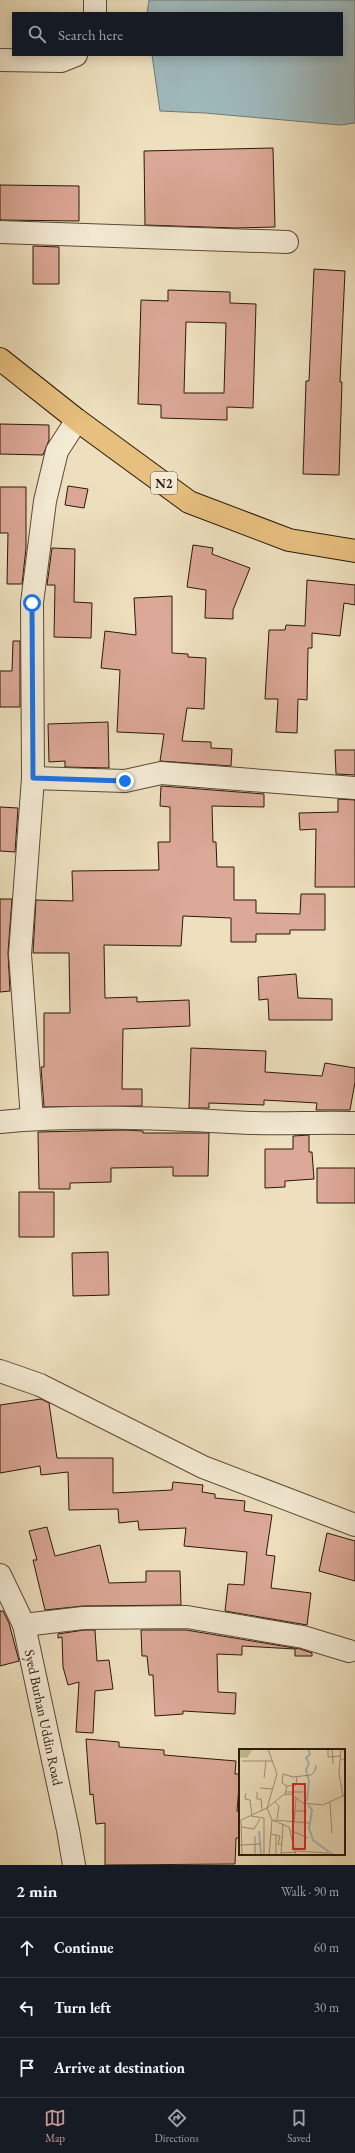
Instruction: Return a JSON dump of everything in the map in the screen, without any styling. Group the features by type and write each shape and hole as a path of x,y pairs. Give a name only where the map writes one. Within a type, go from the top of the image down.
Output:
{"highway":[{"name":"N2","path":"0,359 77,420 189,502 289,540 355,551"}],"street":[{"path":"95,0 95,12"},
{"path":"0,60 61,61 74,56"},
{"path":"0,232 287,242"},
{"path":"32,1119 20,954 33,778 33,595 45,501 57,450 77,420"},
{"path":"33,778 125,781 161,773 355,788"},
{"path":"0,1122 32,1119 355,1123"},
{"path":"0,1370 40,1385 203,1467 355,1525"},
{"name":"Syed Burhan Uddin Road","path":"0,1575 24,1625 67,1823 74,1865"},
{"path":"24,1625 83,1618 187,1617 303,1637 349,1651"}],"water":[{"path":"149,0 355,0 355,123 340,125 205,113 160,111 152,56 343,56 343,12 147,12"}],"building":[{"path":"273,148 275,227 235,228 145,225 144,151"},
{"path":"0,185 79,186 79,221 0,220"},
{"path":"33,246 59,247 59,284 33,284"},
{"path":"314,269 345,271 340,382 342,382 339,475 303,474 306,381 309,381"},
{"path":"168,290 230,292 230,303 256,304 253,408 227,407 227,420 161,418 161,405 138,404 141,300 168,301","holes":["186,322 226,323 224,393 184,393"]},
{"path":"0,424 49,425 49,440 43,455 0,454"},
{"path":"68,486 88,489 84,508 65,505"},
{"path":"0,487 26,487 26,548 22,584 7,584 8,533 0,533"},
{"path":"193,545 213,548 212,554 250,568 233,610 233,619 205,618 206,590 187,587"},
{"path":"52,548 75,549 74,602 92,603 91,638 54,637 55,585 47,585"},
{"path":"307,580 355,585 355,605 344,603 340,636 312,633 312,648 308,648 307,700 298,699 297,733 276,732 278,699 265,699 269,630 285,630 286,625 305,626"},
{"path":"172,596 172,653 188,654 188,657 206,658 204,709 187,708 182,741 211,742 211,748 232,749 231,766 160,761 164,734 117,732 120,670 101,668 105,631 136,635 134,598"},
{"path":"13,641 20,641 20,707 0,707 0,671 12,671"},
{"path":"108,722 109,768 65,767 65,761 49,762 48,724"},
{"path":"335,750 355,750 355,775 336,774"},
{"path":"161,786 264,794 264,807 212,806 213,842 216,842 217,867 234,867 234,900 256,900 256,913 300,914 301,894 325,894 325,930 290,930 290,934 256,934 256,942 231,942 231,918 183,916 181,946 104,945 105,998 137,997 137,1002 189,1000 190,1026 123,1029 122,1089 142,1089 142,1106 44,1107 41,1067 44,1067 44,1013 70,1013 69,953 33,953 36,900 73,901 72,871 159,870 158,842 170,842 170,807 160,806"},
{"path":"338,799 355,800 355,887 315,887 316,829 300,830 299,813 338,812"},
{"path":"0,807 18,808 15,852 0,851"},
{"path":"0,899 12,899 8,953 10,991 0,992"},
{"path":"296,974 298,998 332,999 332,1020 269,1020 268,999 259,1000 258,977"},
{"path":"191,1048 266,1051 265,1072 322,1076 325,1063 355,1068 355,1082 350,1110 316,1110 317,1103 264,1100 264,1105 209,1103 209,1108 189,1108"},
{"path":"143,1131 143,1133 209,1133 208,1176 173,1176 173,1167 111,1168 111,1182 70,1183 70,1189 39,1189 38,1132"},
{"path":"309,1135 309,1152 312,1152 314,1179 285,1181 285,1187 265,1188 265,1149 293,1149 293,1136"},
{"path":"317,1168 355,1168 355,1203 317,1203"},
{"path":"19,1192 54,1192 54,1237 19,1237"},
{"path":"108,1252 109,1295 73,1296 72,1253"},
{"path":"41,1399 49,1403 57,1458 113,1458 113,1493 172,1490 173,1482 203,1485 202,1492 215,1494 215,1498 245,1501 244,1511 272,1515 266,1555 275,1556 271,1588 311,1593 307,1625 225,1611 228,1584 244,1585 247,1552 184,1546 186,1528 139,1530 138,1521 119,1523 118,1509 69,1510 68,1472 41,1475 40,1466 0,1473 0,1405"},
{"path":"47,1527 55,1556 100,1545 109,1583 146,1582 146,1571 180,1571 181,1605 83,1606 45,1610 33,1560 37,1560 29,1531"},
{"path":"327,1533 355,1541 355,1581 319,1571"},
{"path":"0,1611 3,1611 9,1623 19,1661 0,1666"},
{"path":"95,1630 97,1661 109,1660 113,1689 95,1691 93,1733 76,1732 79,1682 68,1685 63,1667 62,1637 58,1638 58,1634"},
{"path":"141,1630 186,1630 300,1649 312,1653 312,1656 295,1656 295,1649 242,1646 242,1655 217,1654 218,1692 236,1693 235,1714 183,1711 183,1714 155,1716 153,1675 149,1675 147,1656 142,1656"},
{"path":"86,1739 119,1742 119,1747 164,1750 164,1755 236,1761 235,1774 239,1774 237,1811 239,1811 239,1838 236,1838 235,1864 105,1865 105,1823 96,1824 93,1794 90,1795"}],"route":[{"path":"32,603 33,778 125,781"}]}
